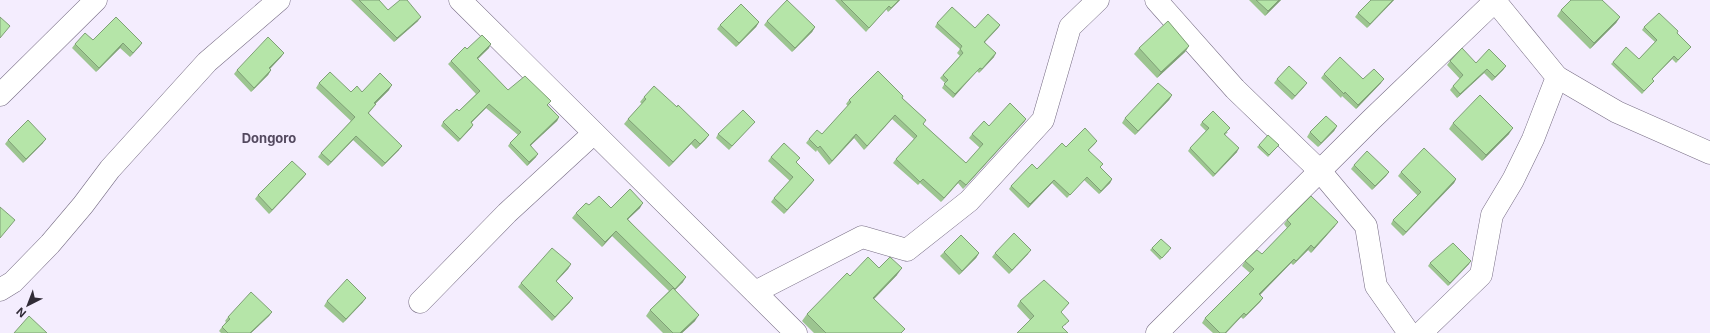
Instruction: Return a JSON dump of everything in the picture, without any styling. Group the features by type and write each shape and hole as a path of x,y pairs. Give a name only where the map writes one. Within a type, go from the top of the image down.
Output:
{"street":[{"path":"0,96 96,0"},
{"path":"0,290 13,282 50,244 83,205 110,169 207,62 279,0"},
{"path":"460,0 796,333"},
{"path":"755,292 862,237 907,250 970,201 1042,120 1070,27 1098,0"},
{"path":"1156,0 1235,89 1320,170 1366,226 1376,286 1409,333"},
{"path":"1157,333 1320,170 1496,1 1557,77 1617,112 1710,153"},
{"path":"1421,333 1481,275 1492,215 1513,180 1533,139 1557,77"},
{"path":"420,302 507,213 594,133"}],"building":[{"path":"359,0 379,0 388,10 400,0 407,0 421,17 397,38"},
{"path":"787,0 815,27 795,48 767,21"},
{"path":"841,0 899,0 891,8 889,6 869,28"},
{"path":"1256,0 1279,0 1268,11"},
{"path":"1371,0 1393,0 1370,24 1358,13"},
{"path":"1571,0 1602,0 1620,17 1594,43 1561,10"},
{"path":"741,4 759,22 739,43 720,25"},
{"path":"952,7 975,28 988,14 1000,25 984,42 996,53 982,69 980,68 955,94 944,84 948,80 943,75 963,53 960,49 962,46 937,23"},
{"path":"1659,13 1678,31 1677,33 1691,47 1678,60 1674,56 1652,79 1654,81 1644,91 1613,62 1626,47 1639,59 1657,40 1644,27"},
{"path":"0,17 10,26 0,38"},
{"path":"116,17 142,43 133,53 123,43 99,68 75,44 85,33 93,40"},
{"path":"1168,21 1189,46 1161,72 1139,48"},
{"path":"482,35 491,44 477,58 508,90 525,76 551,101 547,105 559,117 530,145 538,154 529,162 510,143 521,132 489,104 471,122 473,125 460,139 443,122 457,109 459,111 480,91 451,61 465,47 467,49"},
{"path":"268,37 284,53 269,68 271,70 254,88 237,70"},
{"path":"1462,48 1476,63 1489,49 1506,66 1495,77 1487,69 1460,94 1453,86 1463,75 1450,61"},
{"path":"1340,57 1363,79 1374,69 1384,79 1358,105 1345,92 1344,94 1324,74"},
{"path":"1289,66 1307,83 1295,96 1277,79"},
{"path":"878,71 903,96 902,98 926,120 923,124 966,163 983,144 972,134 984,121 989,126 1010,103 1026,119 966,185 960,180 944,198 923,179 920,182 896,159 917,136 895,115 867,146 856,134 832,161 820,146 818,148 809,139 817,130 822,134 851,102 849,100"},
{"path":"330,72 351,92 357,86 362,92 380,73 392,85 374,103 376,104 368,113 402,146 385,163 356,136 331,162 321,153 355,117 319,83"},
{"path":"1158,83 1172,95 1138,131 1125,118"},
{"path":"654,86 677,107 678,105 709,135 700,144 695,139 673,162 628,119 646,99 644,97"},
{"path":"1480,95 1513,128 1486,155 1453,123"},
{"path":"743,110 755,122 732,146 718,134"},
{"path":"1213,111 1230,128 1224,134 1239,148 1215,174 1190,148 1209,128 1202,122"},
{"path":"1326,116 1337,126 1321,143 1310,132"},
{"path":"28,120 46,139 26,159 8,140"},
{"path":"1085,128 1097,141 1088,150 1103,164 1100,167 1112,179 1101,191 1087,177 1070,195 1054,180 1030,204 1011,186 1032,164 1037,169 1062,143 1066,147"},
{"path":"1268,135 1279,145 1269,155 1259,145"},
{"path":"784,143 800,158 796,162 814,180 787,210 774,198 793,177 771,157"},
{"path":"1424,148 1456,179 1406,232 1393,220 1421,192 1401,172"},
{"path":"1367,151 1389,172 1375,186 1354,165"},
{"path":"292,161 306,174 272,210 258,195"},
{"path":"630,189 643,203 627,219 686,277 675,289 616,231 605,242 576,213 586,203 589,205 599,196 611,208"},
{"path":"1311,196 1338,222 1314,248 1311,245 1296,261 1294,259 1259,294 1263,298 1246,315 1244,313 1225,333 1220,333 1205,318 1254,269 1245,261 1257,250 1262,254 1291,224 1287,220"},
{"path":"0,207 15,220 0,238"},
{"path":"1014,233 1031,250 1012,270 995,253"},
{"path":"961,235 979,253 962,271 944,252"},
{"path":"1161,239 1171,248 1162,258 1152,248"},
{"path":"1453,243 1471,261 1450,283 1430,263"},
{"path":"552,248 571,264 556,281 573,298 555,317 521,283"},
{"path":"868,257 879,268 890,257 902,268 873,298 905,329 901,333 826,333 807,314 847,273 850,276"},
{"path":"347,279 366,298 346,319 327,301"},
{"path":"1044,280 1069,303 1061,312 1069,321 1062,327 1068,333 1017,333 1034,316 1020,301"},
{"path":"673,288 699,315 680,333 673,333 650,310"},
{"path":"251,292 272,312 250,333 228,333 222,327 230,319 228,317"},
{"path":"29,316 47,333 14,333"}],"district":[{"name":"Dongoro","path":"269,138"}]}
